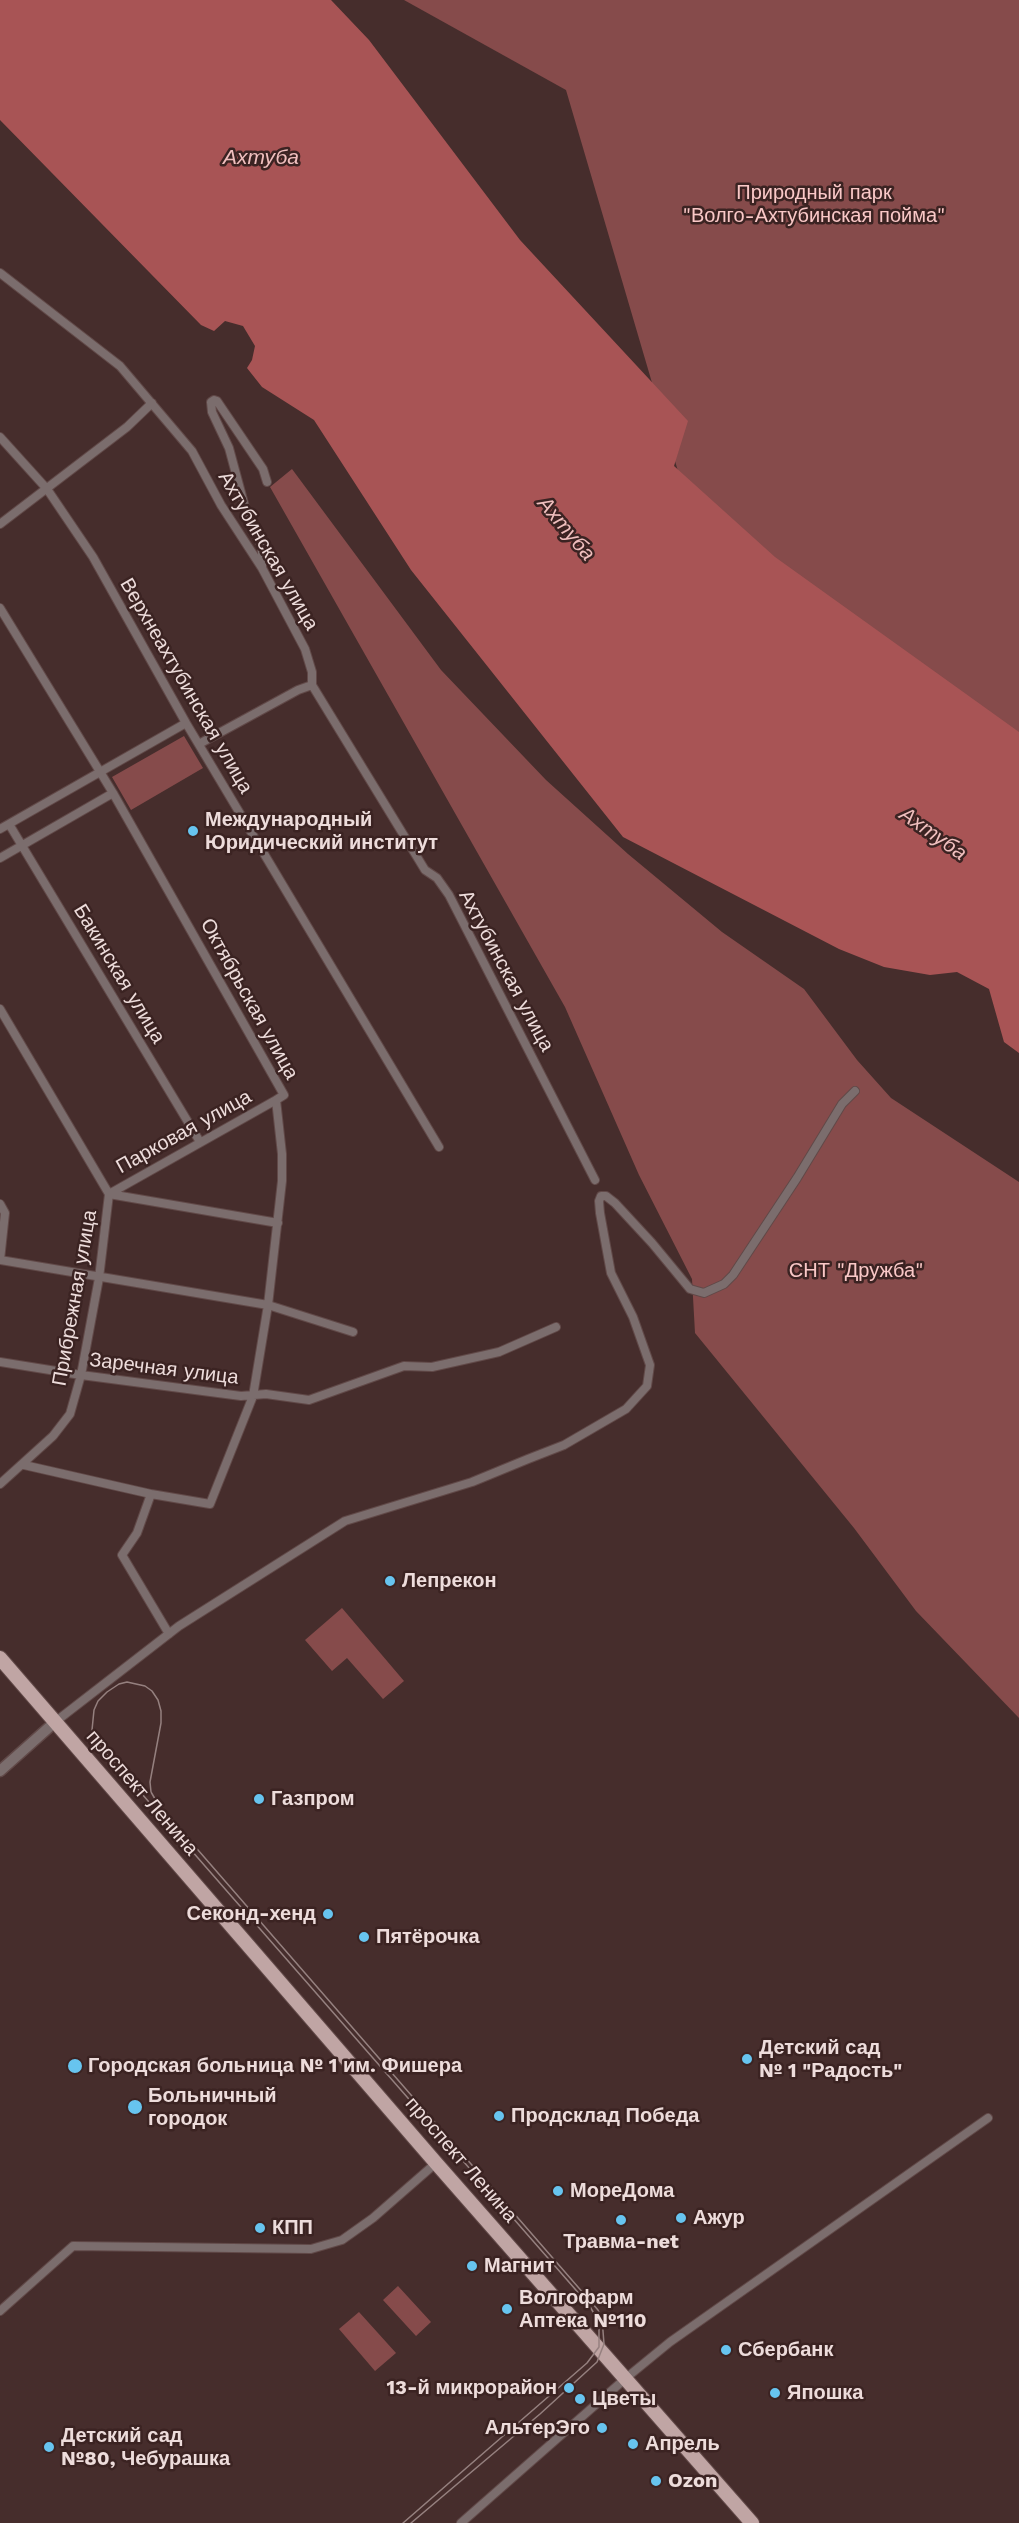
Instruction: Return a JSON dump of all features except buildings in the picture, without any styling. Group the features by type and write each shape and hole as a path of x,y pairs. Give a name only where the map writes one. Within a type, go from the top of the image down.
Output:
{"main road":[{"name":"проспект Ленина","path":"0,1658 436,2163 752,2523"}],"street":[{"name":"Ахтубинская улица","path":"0,273 120,366 192,451 221,505 262,568 306,649 312,672 312,685 425,870 437,878 449,895 595,1180"},
{"path":"262,568 262,547 246,511 229,448 212,412 211,402 218,401 263,469 267,482"},
{"path":"0,524 127,427 152,403"},
{"name":"Верхнеахтубинская улица","path":"0,437 47,489 93,557 186,723 439,1147"},
{"name":"Октябрьская улица","path":"0,608 113,793 284,1095 276,1100 282,1154 278,1223 254,1396 210,1504 151,1494 24,1465"},
{"path":"199,744 298,690 312,685"},
{"path":"0,829 186,723"},
{"path":"0,858 113,793"},
{"name":"Бакинская улица","path":"9,824 200,1142"},
{"name":"Прибрежная улица","path":"0,1009 109,1194 99,1278 81,1375 70,1414 54,1437 0,1484"},
{"path":"0,1771 55,1722 179,1626 345,1521 500,1471 564,1444 626,1409 647,1386 650,1365 633,1317 611,1273 600,1213 601,1196 606,1196 615,1203 690,1288 704,1293 724,1284 733,1275 797,1178 842,1104 855,1091"},
{"name":"Парковая улица","path":"109,1194 276,1100"},
{"path":"109,1194 278,1223"},
{"path":"0,1204 5,1213 0,1260 268,1305 353,1332"},
{"name":"Заречная улица","path":"0,1362 81,1375 254,1396 266,1394 309,1400 404,1366 432,1367 499,1352 556,1327"},
{"path":"151,1494 137,1533 122,1555 169,1634"},
{"path":"461,2523 626,2378 766,2272 786,2263 988,2118"},
{"path":"0,2311 73,2246 311,2249 342,2240 373,2218 436,2163"}],"green space":[{"name":"Природный парк \"Волго-Ахтубинская пойма\"","path":"404,0 1019,0 1019,747 690,512 566,90"},
{"name":"СНТ \"Дружба\"","path":"292,469 441,670 546,780 628,854 722,932 804,989 857,1060 891,1098 1019,1182 1019,1718 916,1611 854,1528 695,1333 692,1279 639,1175 565,1007 270,487"},
{"path":"184,736 203,768 131,810 112,777"},
{"path":"342,1608 404,1681 383,1699 347,1658 332,1671 305,1640"},
{"path":"398,2286 431,2322 416,2336 383,2300"},
{"path":"359,2312 396,2353 375,2371 339,2329"}],"water":[{"name":"Ахтуба","path":"0,0 331,0 369,40 520,240 688,421 674,466 775,557 1019,732 1019,1053 1004,1042 989,989 957,972 930,975 884,967 839,949 623,837 411,570 314,420 262,387 247,368 252,360 255,346 243,326 225,321 214,331 201,325 0,120"}],"tram line":[{"path":"403,2523 587,2363 599,2347 599,2322 589,2305 100,1746 92,1730 94,1710 98,1701 119,1684 127,1682 145,1686 158,1700 161,1723 150,1782 151,1792 158,1804 598,2310 602,2318 604,2344 597,2362 540,2414 411,2523"}],"place":[{"name":"Международный Юридический институт","path":"193,831"},
{"name":"Лепрекон","path":"390,1581"},
{"name":"Газпром","path":"259,1799"},
{"name":"Секонд-хенд","path":"328,1914"},
{"name":"Пятёрочка","path":"364,1937"},
{"name":"Детский сад № 1 \"Радость\"","path":"747,2059"},
{"name":"Городская больница № 1 им. Фишера","path":"75,2066"},
{"name":"Больничный городок","path":"135,2107"},
{"name":"Продсклад Победа","path":"499,2116"},
{"name":"МореДома","path":"558,2191"},
{"name":"Ажур","path":"681,2218"},
{"name":"Травма-net","path":"621,2220"},
{"name":"КПП","path":"260,2228"},
{"name":"Магнит","path":"472,2266"},
{"name":"Волгофарм Аптека №110","path":"507,2309"},
{"name":"Сбербанк","path":"726,2350"},
{"name":"13-й микрорайон","path":"569,2388"},
{"name":"Япошка","path":"775,2393"},
{"name":"Цветы","path":"580,2399"},
{"name":"АльтерЭго","path":"602,2428"},
{"name":"Апрель","path":"633,2444"},
{"name":"Детский сад №80, Чебурашка","path":"49,2447"},
{"name":"Ozon","path":"656,2481"}]}
